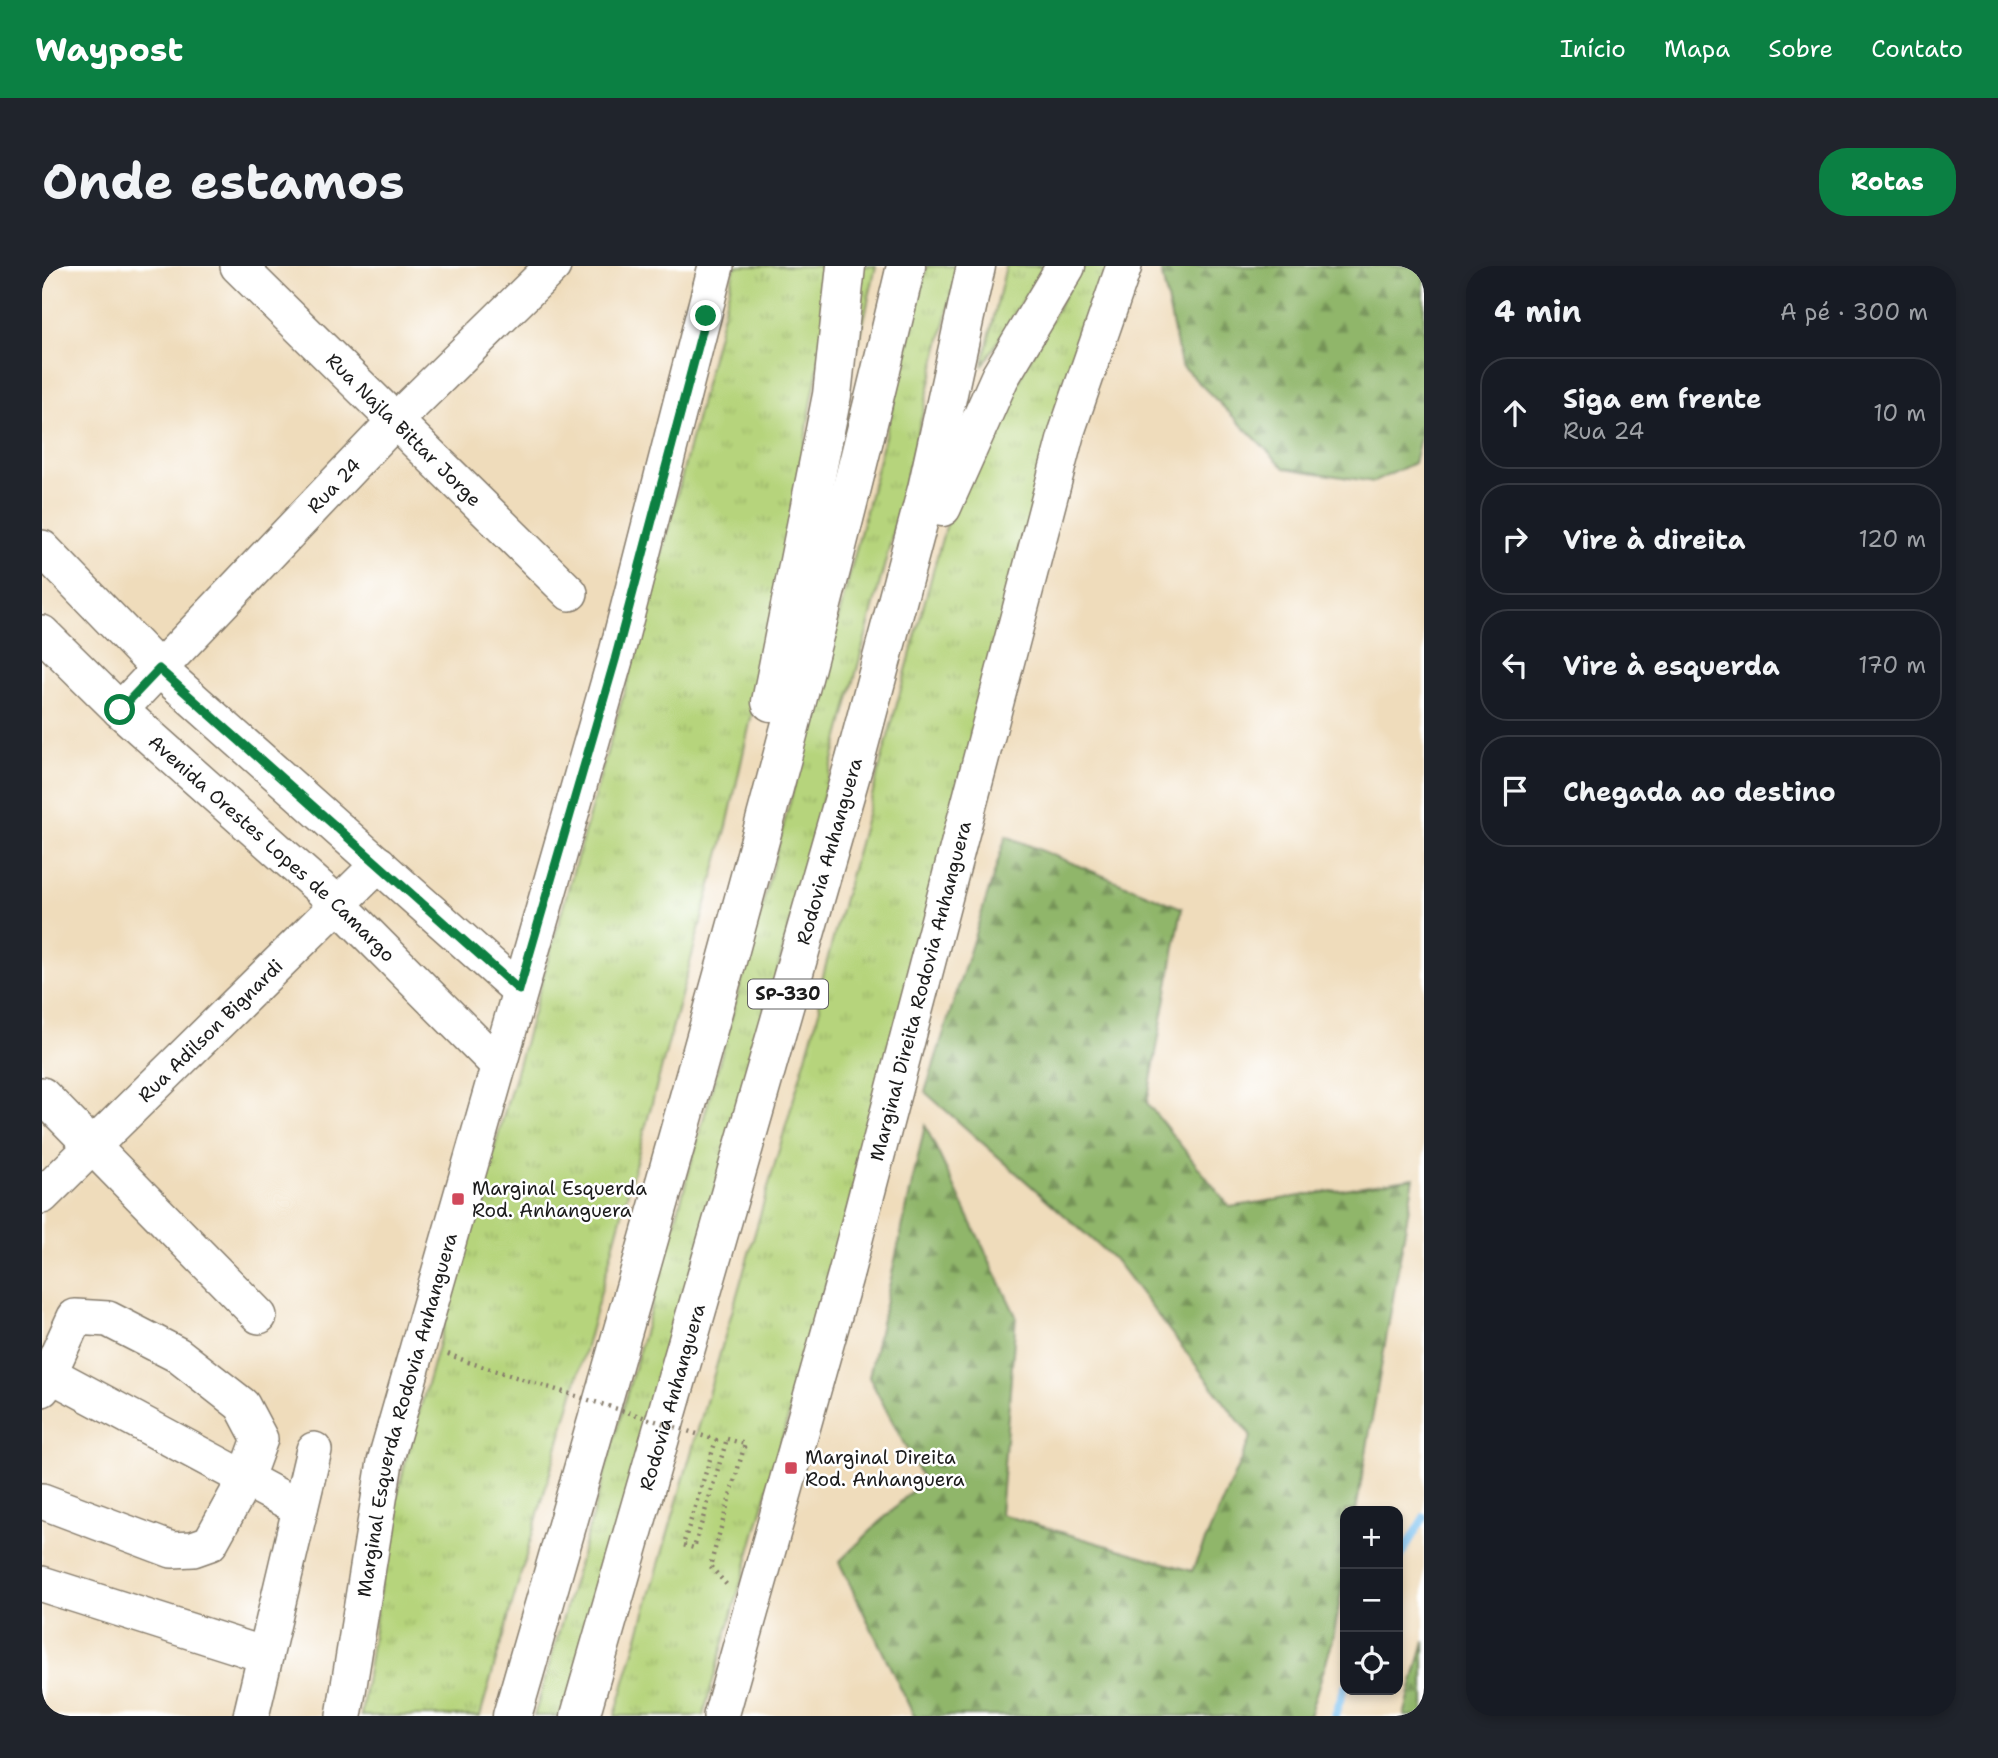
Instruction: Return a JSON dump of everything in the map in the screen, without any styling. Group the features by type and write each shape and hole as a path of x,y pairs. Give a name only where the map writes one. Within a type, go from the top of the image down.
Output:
{"highway":[{"path":"703,1044 832,395 846,266"},
{"name":"SP-330","path":"512,1716 703,1044 864,446 906,266"},
{"name":"Rodovia Anhanguera","path":"580,1716 855,760 927,489 976,266"},
{"path":"855,760 950,482 1000,377 1066,266"}],"street":[{"name":"Rua Najla Bittar Jorge","path":"238,266 570,593"},
{"name":"Rua 24","path":"120,710 396,421 553,266"},
{"name":"Marginal Esquerda Rodovia Anhanguera","path":"344,1716 385,1462 615,660 706,316 716,266"},
{"name":"Marginal Direita Rodovia Anhanguera","path":"721,1716 846,1273 1067,431 1124,266"},
{"path":"42,548 159,669 519,990"},
{"name":"Avenida Orestes Lopes de Camargo","path":"42,633 120,710 338,904 498,1065"},
{"name":"Rua Adilson Bignardi","path":"42,1196 380,864"},
{"path":"42,1095 259,1316"},
{"path":"42,1501 172,1550 193,1549 210,1543 245,1480 260,1439 242,1405 178,1355 108,1320 75,1317 53,1337 45,1381 245,1480 300,1508"},
{"path":"251,1716 314,1450"},
{"path":"42,1584 265,1655"}],"path":[{"path":"468,1362 716,1440 683,1545 694,1548 727,1439 745,1444 710,1566 750,1610"}],"green space":[{"path":"735,266 836,266 774,615 727,826 581,1365 480,1716 361,1716 388,1535 407,1455 651,598"},
{"path":"860,266 876,266 858,347 851,342"},
{"path":"927,266 959,266 895,525 777,973 565,1716 534,1716 753,940 842,604"},
{"path":"1006,266 1044,266 982,367"},
{"path":"1080,266 1109,266 881,1093 703,1716 615,1716 820,1008 818,994 941,542 956,497"},
{"path":"1160,266 1424,266 1424,422 1414,463 1374,482 1285,468 1181,365"},
{"path":"1006,836 1182,908 1147,1103 1230,1207 1414,1178 1357,1506 1340,1506 1340,1600 1333,1640 1309,1716 914,1716 839,1562 923,1480 869,1377 925,1125 1016,1316 1000,1514 1192,1571 1251,1437 1116,1261 925,1092"},
{"path":"1424,1641 1424,1716 1404,1716"}],"waterway":[{"path":"1403,1552 1424,1517"},
{"path":"1335,1716 1342,1695"}],"place":[{"name":"Marginal Esquerda Rod. Anhanguera","path":"458,1199"},
{"name":"Marginal Direita Rod. Anhanguera","path":"791,1468"}],"route":[{"path":"120,710 159,669 519,990 615,660 706,316"}]}
